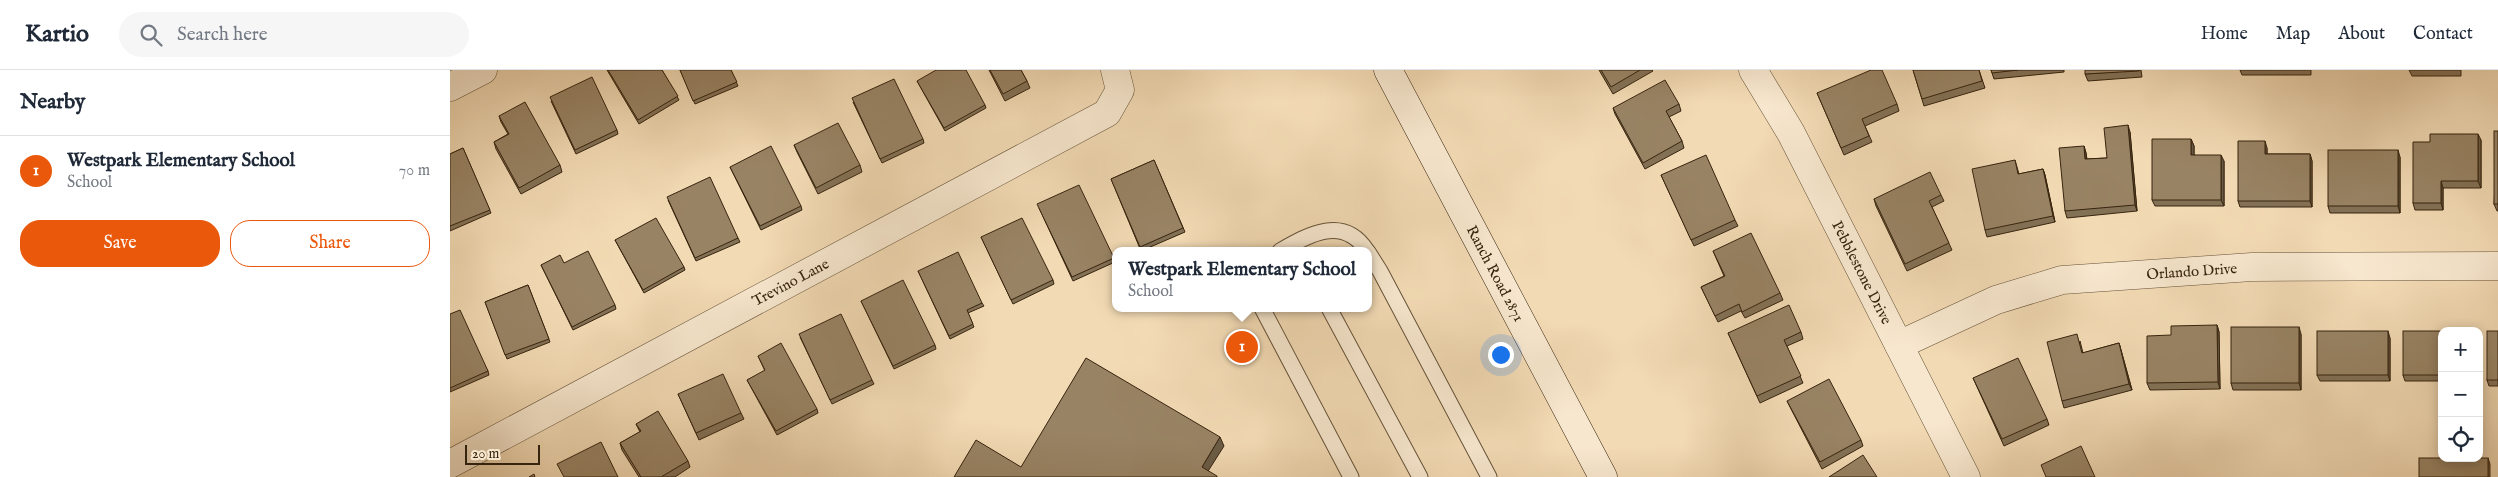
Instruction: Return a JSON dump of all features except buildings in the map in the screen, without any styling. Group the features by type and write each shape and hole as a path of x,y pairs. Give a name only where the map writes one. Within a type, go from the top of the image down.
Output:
{"street":[{"path":"450,87 483,70"},
{"name":"Ranch Road 2871","path":"1388,70 1603,477"},
{"name":"Pebblestone Drive","path":"1753,70 1790,133 1966,477"},
{"name":"Trevino Lane","path":"450,464 1107,113 1118,80"},
{"name":"Orlando Drive","path":"1899,345 1996,300 2062,280 2252,267 2498,266"}],"lane":[{"path":"1291,247 1309,234 1346,230 1360,239 1365,247"},
{"path":"1372,258 1489,477"},
{"path":"1264,312 1350,477"},
{"path":"1330,312 1420,477"}],"place":[{"name":"Westpark Elementary School","path":"1242,347"}]}
